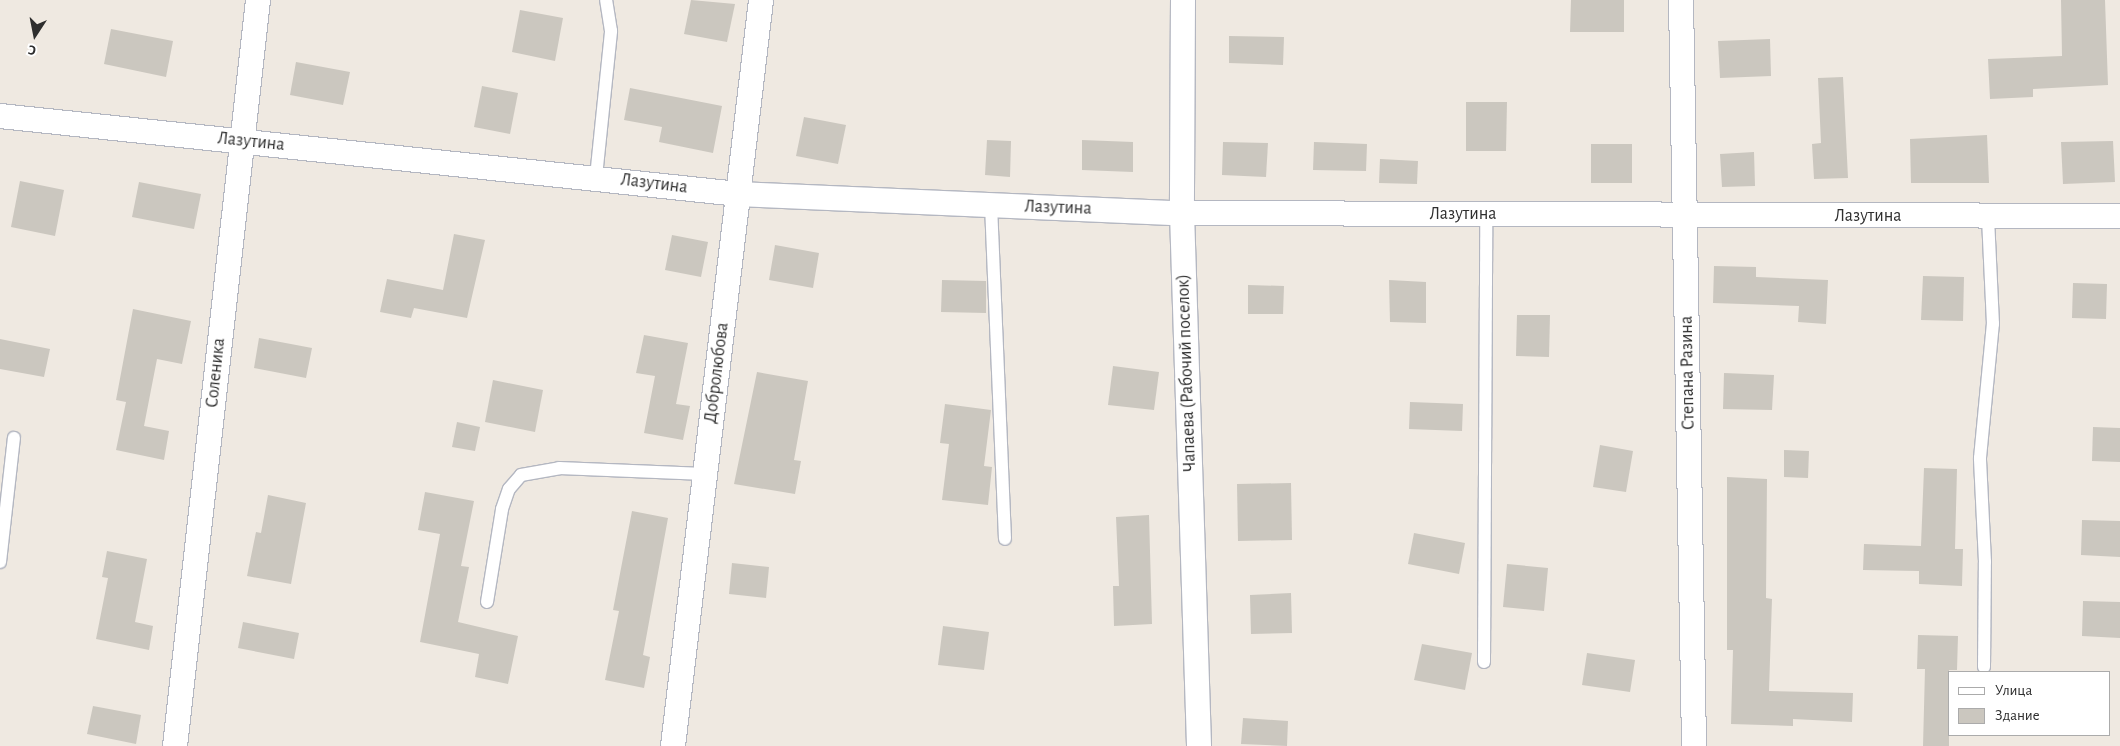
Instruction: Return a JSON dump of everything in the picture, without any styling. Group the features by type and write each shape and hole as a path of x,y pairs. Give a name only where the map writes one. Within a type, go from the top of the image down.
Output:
{"street":[{"name":"Соленика","path":"175,746 258,0"},
{"name":"Добролюбова","path":"673,746 761,0"},
{"name":"Чапаева (Рабочий поселок)","path":"1183,0 1182,213 1199,746"},
{"name":"Степана Разина","path":"1681,0 1694,746"},
{"name":"Лазутина","path":"0,116 596,177 738,194 1182,213 2120,216"}],"lane":[{"path":"596,177 611,31 606,0"},
{"path":"991,205 1005,539"},
{"path":"1484,662 1486,214"},
{"path":"1984,667 1985,562 1980,458 1994,324 1988,216"},
{"path":"0,562 14,438"},
{"path":"487,602 502,509 509,490 521,475 559,468 705,474"}],"building":[{"path":"691,0 735,4 727,42 684,34"},
{"path":"1571,0 1624,0 1624,32 1570,32"},
{"path":"2061,0 2105,0 2108,85 2033,89 2033,97 1990,99 1988,59 2062,56"},
{"path":"520,10 563,18 555,61 512,52"},
{"path":"111,29 173,41 166,77 104,64"},
{"path":"1229,36 1284,37 1283,65 1229,63"},
{"path":"1770,39 1771,76 1720,78 1718,41"},
{"path":"296,62 350,72 343,105 290,95"},
{"path":"1843,77 1848,178 1814,179 1812,144 1821,143 1818,78"},
{"path":"482,86 518,93 510,134 474,127"},
{"path":"630,88 722,106 713,153 659,142 662,127 624,120"},
{"path":"1466,102 1507,102 1506,151 1466,151"},
{"path":"804,117 846,125 838,164 796,156"},
{"path":"1987,135 1989,183 1911,183 1910,139"},
{"path":"987,140 1011,141 1010,177 985,175"},
{"path":"1082,140 1133,142 1133,172 1082,170"},
{"path":"2113,141 2115,182 2063,184 2061,142"},
{"path":"1223,142 1268,143 1266,177 1222,175"},
{"path":"1314,142 1367,144 1366,171 1313,170"},
{"path":"1591,144 1632,144 1632,183 1591,183"},
{"path":"1754,152 1755,186 1722,187 1720,154"},
{"path":"1380,159 1418,161 1417,184 1379,183"},
{"path":"20,181 64,190 55,236 11,227"},
{"path":"139,182 201,194 194,229 132,217"},
{"path":"454,234 485,240 467,318 414,308 411,318 380,312 387,279 443,290"},
{"path":"672,235 708,242 701,277 665,270"},
{"path":"775,245 819,253 813,288 769,280"},
{"path":"1714,266 1756,267 1756,277 1828,280 1826,324 1798,322 1799,306 1713,303"},
{"path":"1923,276 1964,277 1963,321 1921,320"},
{"path":"942,280 986,281 986,313 941,312"},
{"path":"1389,280 1426,282 1426,323 1390,322"},
{"path":"2073,283 2107,284 2106,319 2072,318"},
{"path":"1248,285 1284,286 1283,314 1248,314"},
{"path":"133,309 191,321 182,364 157,359 144,426 169,431 164,460 116,450 126,402 116,400"},
{"path":"1517,315 1550,315 1549,357 1516,356"},
{"path":"644,335 688,343 676,404 690,406 683,440 644,433 655,376 636,373"},
{"path":"259,338 312,348 306,378 254,368"},
{"path":"0,339 50,349 44,377 0,369"},
{"path":"1113,366 1159,372 1154,410 1108,405"},
{"path":"757,372 808,381 794,460 801,461 795,494 734,484"},
{"path":"1724,373 1774,375 1772,410 1723,409"},
{"path":"493,380 543,390 535,432 485,422"},
{"path":"1410,402 1463,404 1462,431 1409,429"},
{"path":"945,404 991,410 984,466 992,467 988,505 942,500 949,444 940,443"},
{"path":"457,422 480,427 475,451 452,447"},
{"path":"2093,427 2120,428 2120,462 2092,461"},
{"path":"1600,445 1633,451 1626,492 1593,487"},
{"path":"1784,450 1809,451 1808,478 1784,477"},
{"path":"1924,468 1957,469 1955,549 1963,549 1962,586 1919,584 1919,571 1863,570 1864,544 1921,546"},
{"path":"1727,477 1767,479 1766,598 1772,599 1769,691 1853,693 1852,722 1793,719 1793,726 1731,724 1733,650 1727,650"},
{"path":"1291,483 1292,540 1238,541 1237,484"},
{"path":"425,492 474,501 461,566 469,567 458,622 518,636 508,684 475,677 479,654 420,642 440,534 418,530"},
{"path":"268,495 306,503 291,584 247,576 256,532 261,533"},
{"path":"632,511 668,518 643,655 650,657 644,688 605,680 619,611 613,610"},
{"path":"1149,515 1152,624 1114,626 1113,586 1119,586 1116,517"},
{"path":"2082,520 2120,521 2120,557 2081,555"},
{"path":"1414,533 1465,543 1459,574 1408,564"},
{"path":"107,551 147,559 135,622 153,626 149,650 96,639 108,578 102,577"},
{"path":"732,563 769,567 766,598 729,594"},
{"path":"1507,564 1548,568 1544,611 1503,607"},
{"path":"1291,593 1292,633 1251,634 1250,595"},
{"path":"2083,601 2120,602 2120,638 2082,636"},
{"path":"243,622 299,633 294,659 238,648"},
{"path":"943,626 989,632 984,670 938,665"},
{"path":"1918,635 1958,636 1957,670 1948,671 1949,746 1923,746 1925,669 1917,669"},
{"path":"1422,644 1472,653 1465,690 1414,680"},
{"path":"1587,653 1635,660 1630,692 1582,685"},
{"path":"93,706 141,715 136,744 87,734"},
{"path":"1243,718 1288,721 1287,746 1241,744"}]}
